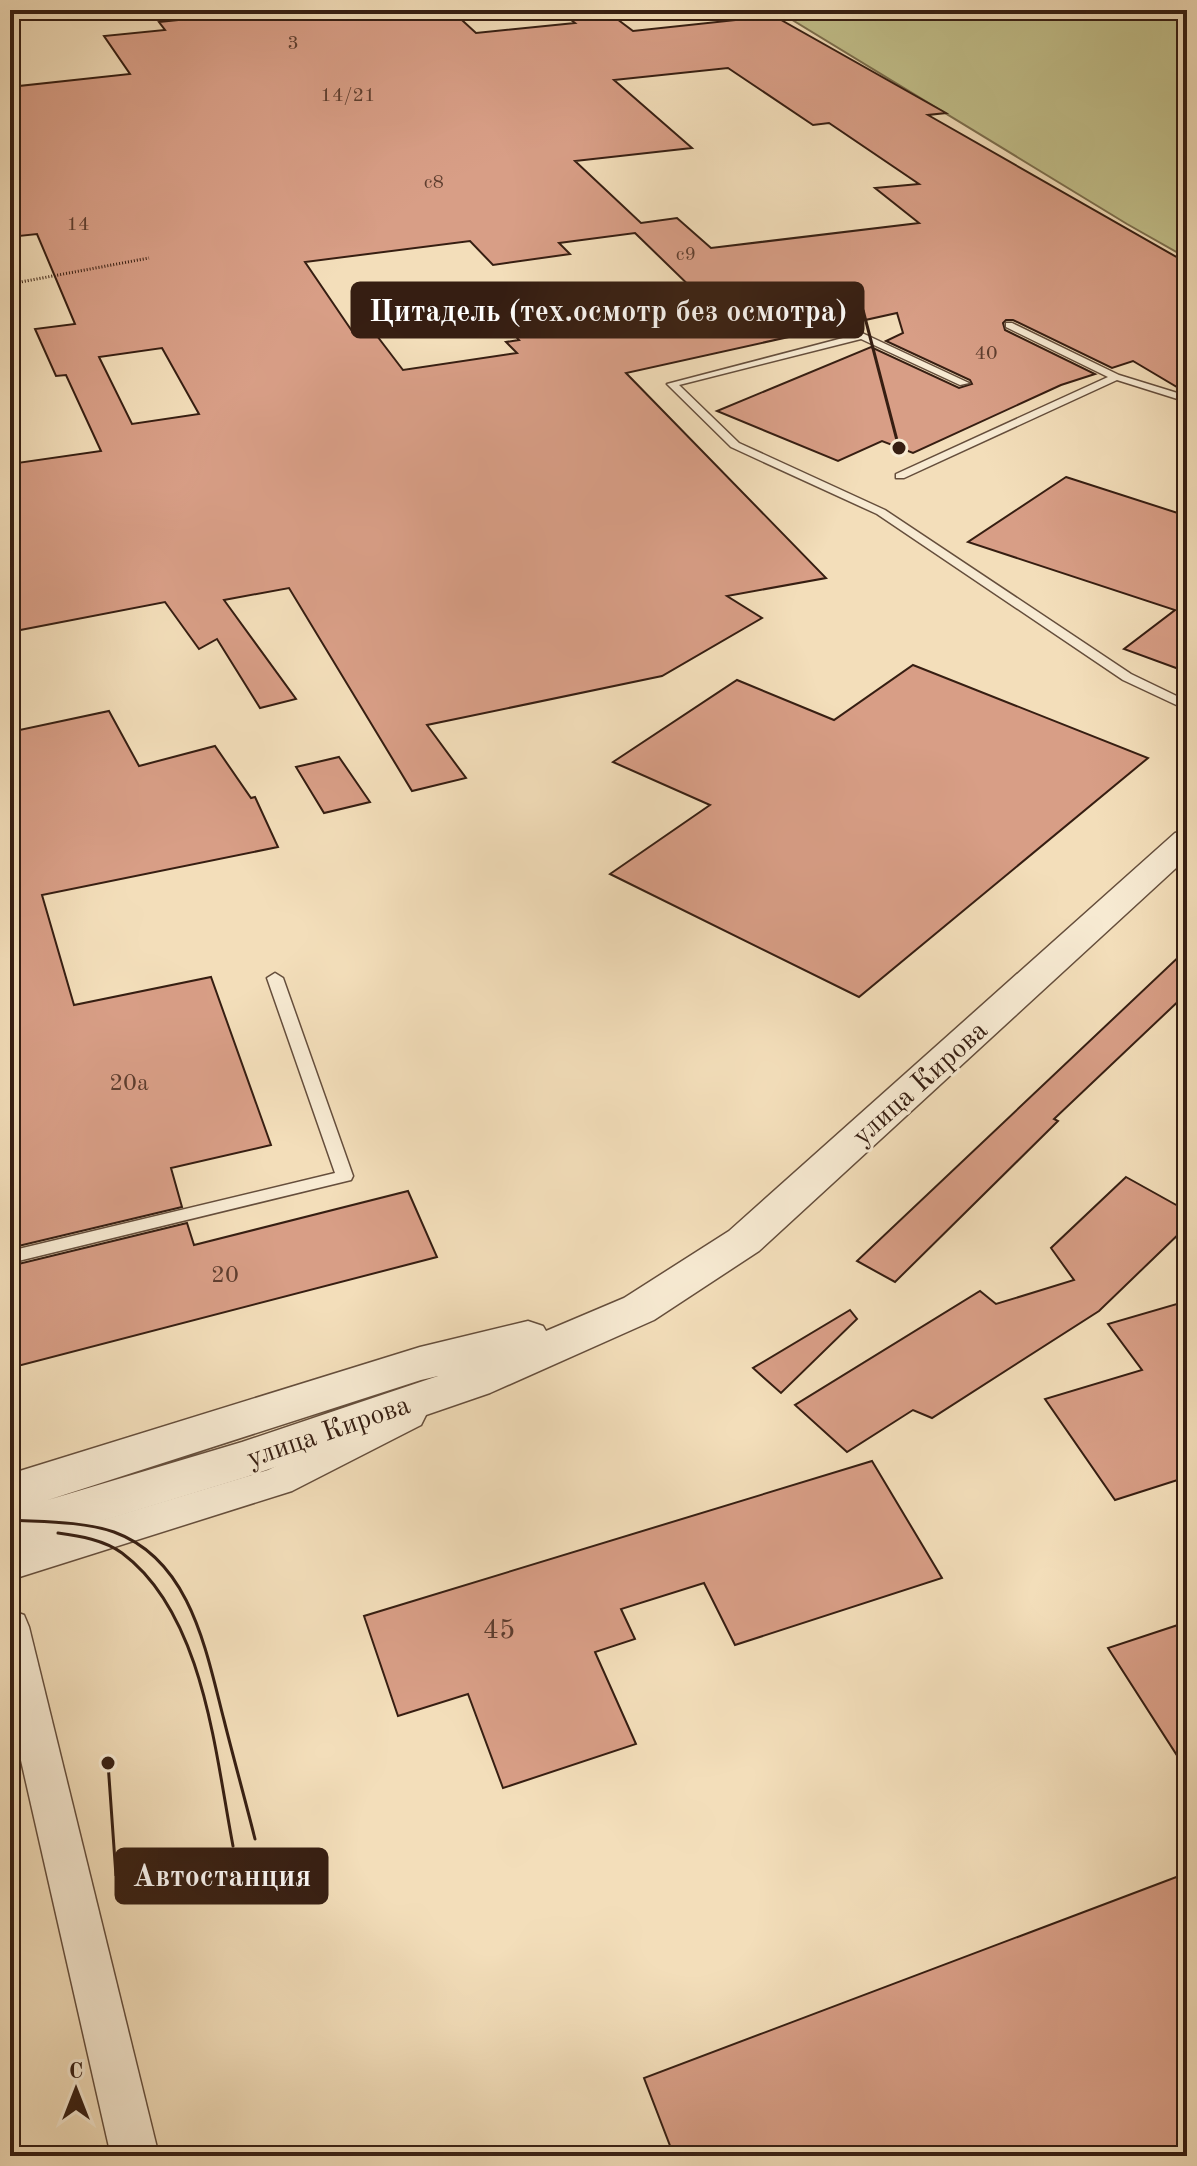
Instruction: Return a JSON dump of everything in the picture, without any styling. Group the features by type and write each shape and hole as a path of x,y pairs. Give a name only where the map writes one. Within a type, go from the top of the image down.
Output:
{"street":[{"name":"улица Кирова","path":"10,1530 246,1459 474,1381 639,1309 744,1241 1187,840"},
{"name":"улица Кирова","path":"10,1493 420,1364 639,1309"},
{"path":"10,1564 279,1481 474,1381"},
{"path":"10,1627 135,2156"}],"lane":[{"path":"1009,325 1116,377 1187,399"},
{"path":"964,383 862,336 672,384 735,445 881,512 1127,677 1187,706"},
{"path":"900,476 1116,377"},
{"path":"10,1257 345,1176 275,978"}],"path":[{"path":"10,284 149,258"}],"shaded area":[{"path":"776,10 1187,10 1187,258 1127,224"}],"building":[{"path":"274,10 336,10 342,16 451,10 476,33 575,23 558,10 605,10 633,31 774,16 946,113 928,115 1187,263 1187,393 1133,361 1112,368 1013,320 1006,320 1003,323 1005,330 1095,374 1061,385 913,453 882,441 838,461 717,411 871,347 959,388 972,384 970,380 886,341 903,333 897,313 626,373 826,578 727,596 762,618 662,676 427,725 466,778 412,791 289,588 224,600 296,699 260,708 217,639 199,649 165,602 10,632 10,464 101,451 66,375 56,376 35,329 75,324 37,234 10,237 10,87 130,74 104,36 165,30 159,22","holes":["728,68 813,125 829,123 919,184 875,188 919,223 711,248 677,218 641,223 575,161 692,148 614,80","635,233 703,299 580,318 553,290 482,300 519,340 506,342 517,353 403,370 374,332 354,334 305,262 470,241 493,265 570,254 559,243","162,348 199,414 132,424 99,357"]},
{"path":"1066,477 1187,516 1187,672 1124,649 1175,610 968,542"},
{"path":"913,665 1148,758 859,997 610,874 710,805 613,762 737,680 834,720"},
{"path":"109,711 139,766 215,746 251,798 255,797 278,847 42,895 74,1005 211,977 271,1145 171,1168 182,1207 10,1248 10,732"},
{"path":"339,757 370,802 324,813 296,767"},
{"path":"1187,949 1187,993 1054,1119 1058,1121 895,1282 857,1261"},
{"path":"1126,1177 1187,1211 1187,1226 1099,1311 932,1418 913,1410 847,1452 795,1405 980,1291 996,1304 1074,1280 1051,1248"},
{"path":"408,1191 437,1257 10,1368 10,1266 187,1223 194,1245"},
{"path":"1187,1301 1187,1477 1115,1500 1045,1399 1142,1370 1108,1324"},
{"path":"850,1310 857,1319 781,1393 753,1368"},
{"path":"872,1461 942,1578 735,1645 704,1583 621,1609 635,1639 595,1652 636,1744 503,1788 468,1694 398,1716 364,1616"},
{"path":"1187,1622 1187,1771 1108,1648"},
{"path":"1187,1873 1187,2156 674,2156 644,2078"}],"tram line":[{"path":"10,1520 101,1528 140,1545 161,1563 178,1586 202,1638 255,1839"},
{"path":"58,1533 100,1542 122,1553 150,1579 171,1611 202,1688 233,1846"}],"place":[{"name":"Цитадель (тех.осмотр без осмотра)","path":"899,448"},
{"name":"Автостанция","path":"108,1763"}]}
